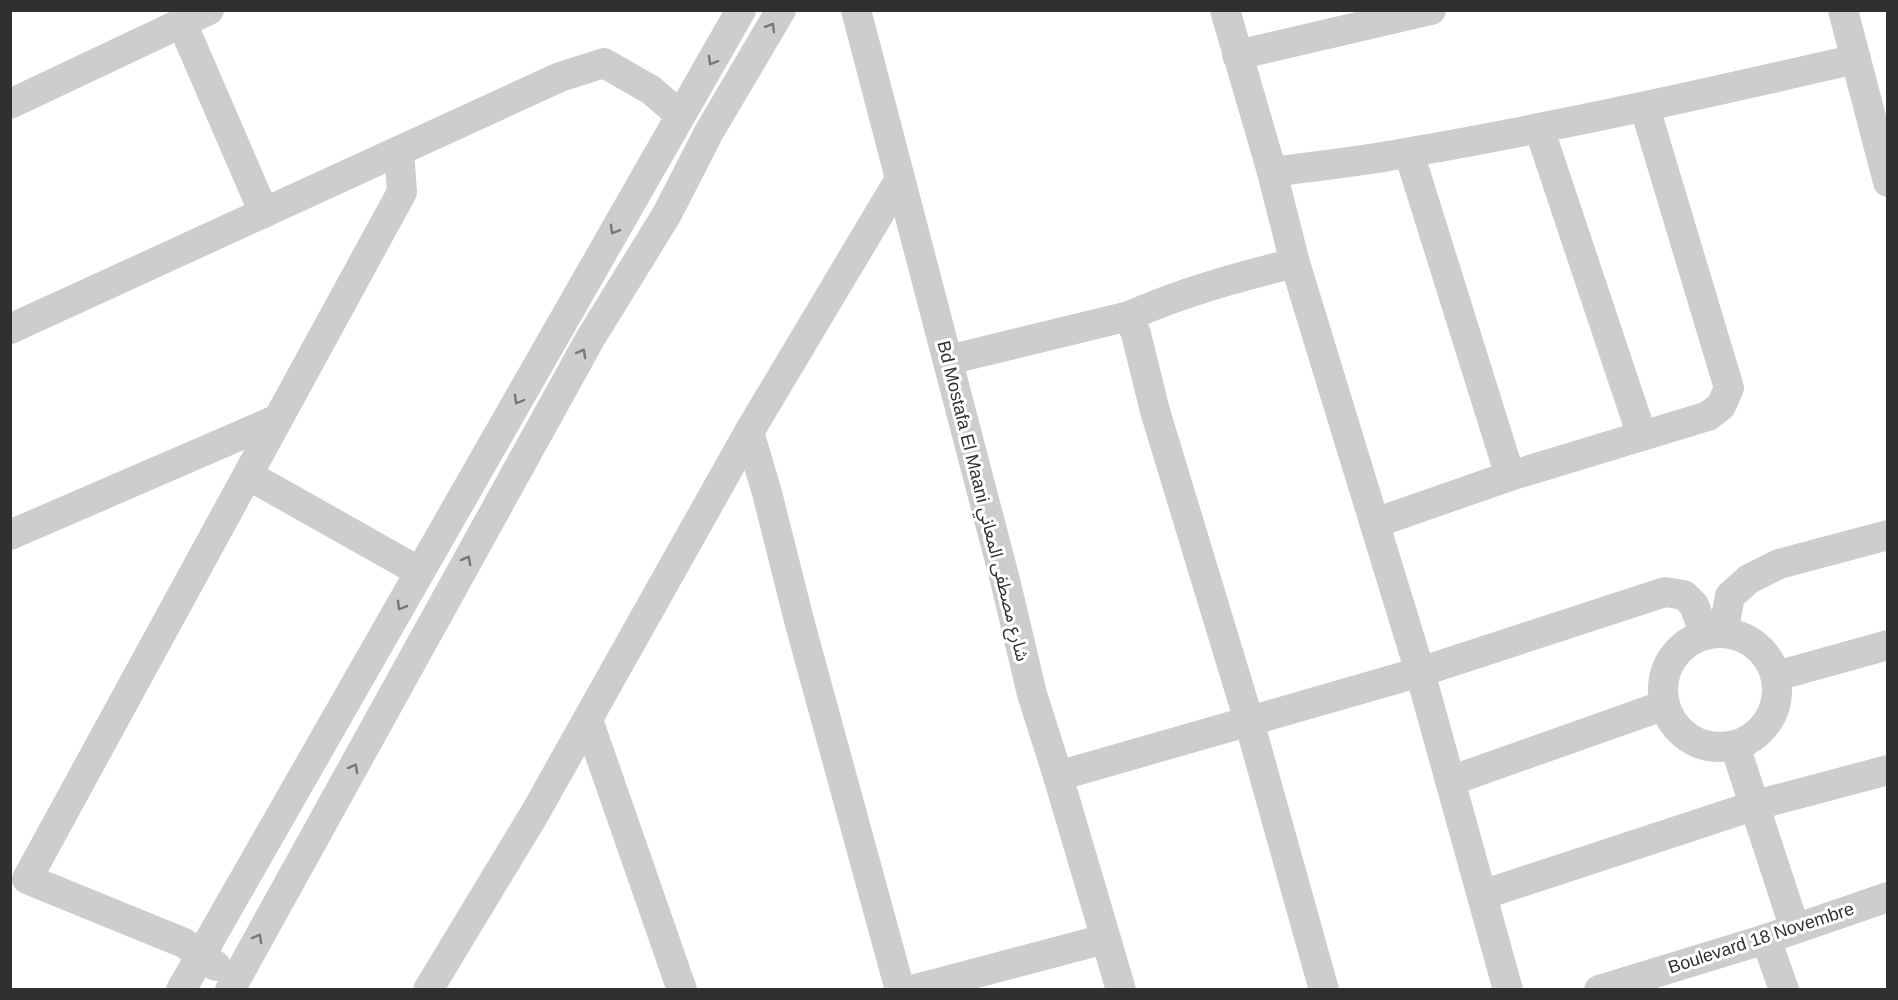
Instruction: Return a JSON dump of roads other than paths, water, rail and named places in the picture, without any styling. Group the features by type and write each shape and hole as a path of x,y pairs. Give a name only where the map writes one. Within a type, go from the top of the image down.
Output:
{"street":[{"path":"10,104 209,10"},
{"path":"181,990 741,10"},
{"path":"399,151 402,192 248,475 19,877 184,943 202,954 236,987 590,339 667,214 694,160 781,10"},
{"name":"Bd Mostafa El Maani شارع مصطفى المعاني","path":"856,10 1005,580 1032,694 1121,990"},
{"path":"1225,10 1272,172 1295,263 1420,672 1508,990"},
{"path":"1237,55 1431,10"},
{"path":"1843,10 1887,182"},
{"path":"182,23 264,213"},
{"path":"1272,172 1409,153 1645,108 1856,59"},
{"path":"10,328 560,77 604,63 651,90 680,115"},
{"path":"1375,523 1510,476 1708,416 1721,406 1729,388 1645,108"},
{"path":"1539,128 1642,436"},
{"path":"663,144 694,160"},
{"path":"1409,153 1510,476"},
{"path":"428,990 535,813 749,432 900,179"},
{"path":"948,360 1129,316 1158,303 1230,279 1295,263"},
{"path":"1129,316 1136,334 1155,411 1249,721 1324,990"},
{"path":"10,535 278,419"},
{"path":"749,432 900,990"},
{"path":"248,475 420,572"},
{"path":"1714,634 1730,596 1749,579 1779,564 1887,535"},
{"path":"1058,776 1420,672 1665,592 1684,595 1714,634"},
{"path":"1714,634 1741,636 1756,645 1768,659 1776,675 1777,693 1770,719 1752,739 1735,746 1717,748 1700,744 1684,735 1672,722 1665,705 1663,687 1667,669 1676,654 1689,642 1714,634"},
{"path":"1776,675 1887,645"},
{"path":"1450,781 1665,705"},
{"path":"588,720 682,990"},
{"path":"1735,746 1795,929"},
{"path":"1482,894 1756,805 1887,770"},
{"name":"Boulevard 18 Novembre","path":"1599,990 1766,939 1887,897"},
{"path":"912,990 1105,939"},
{"path":"1766,939 1784,990"}]}
